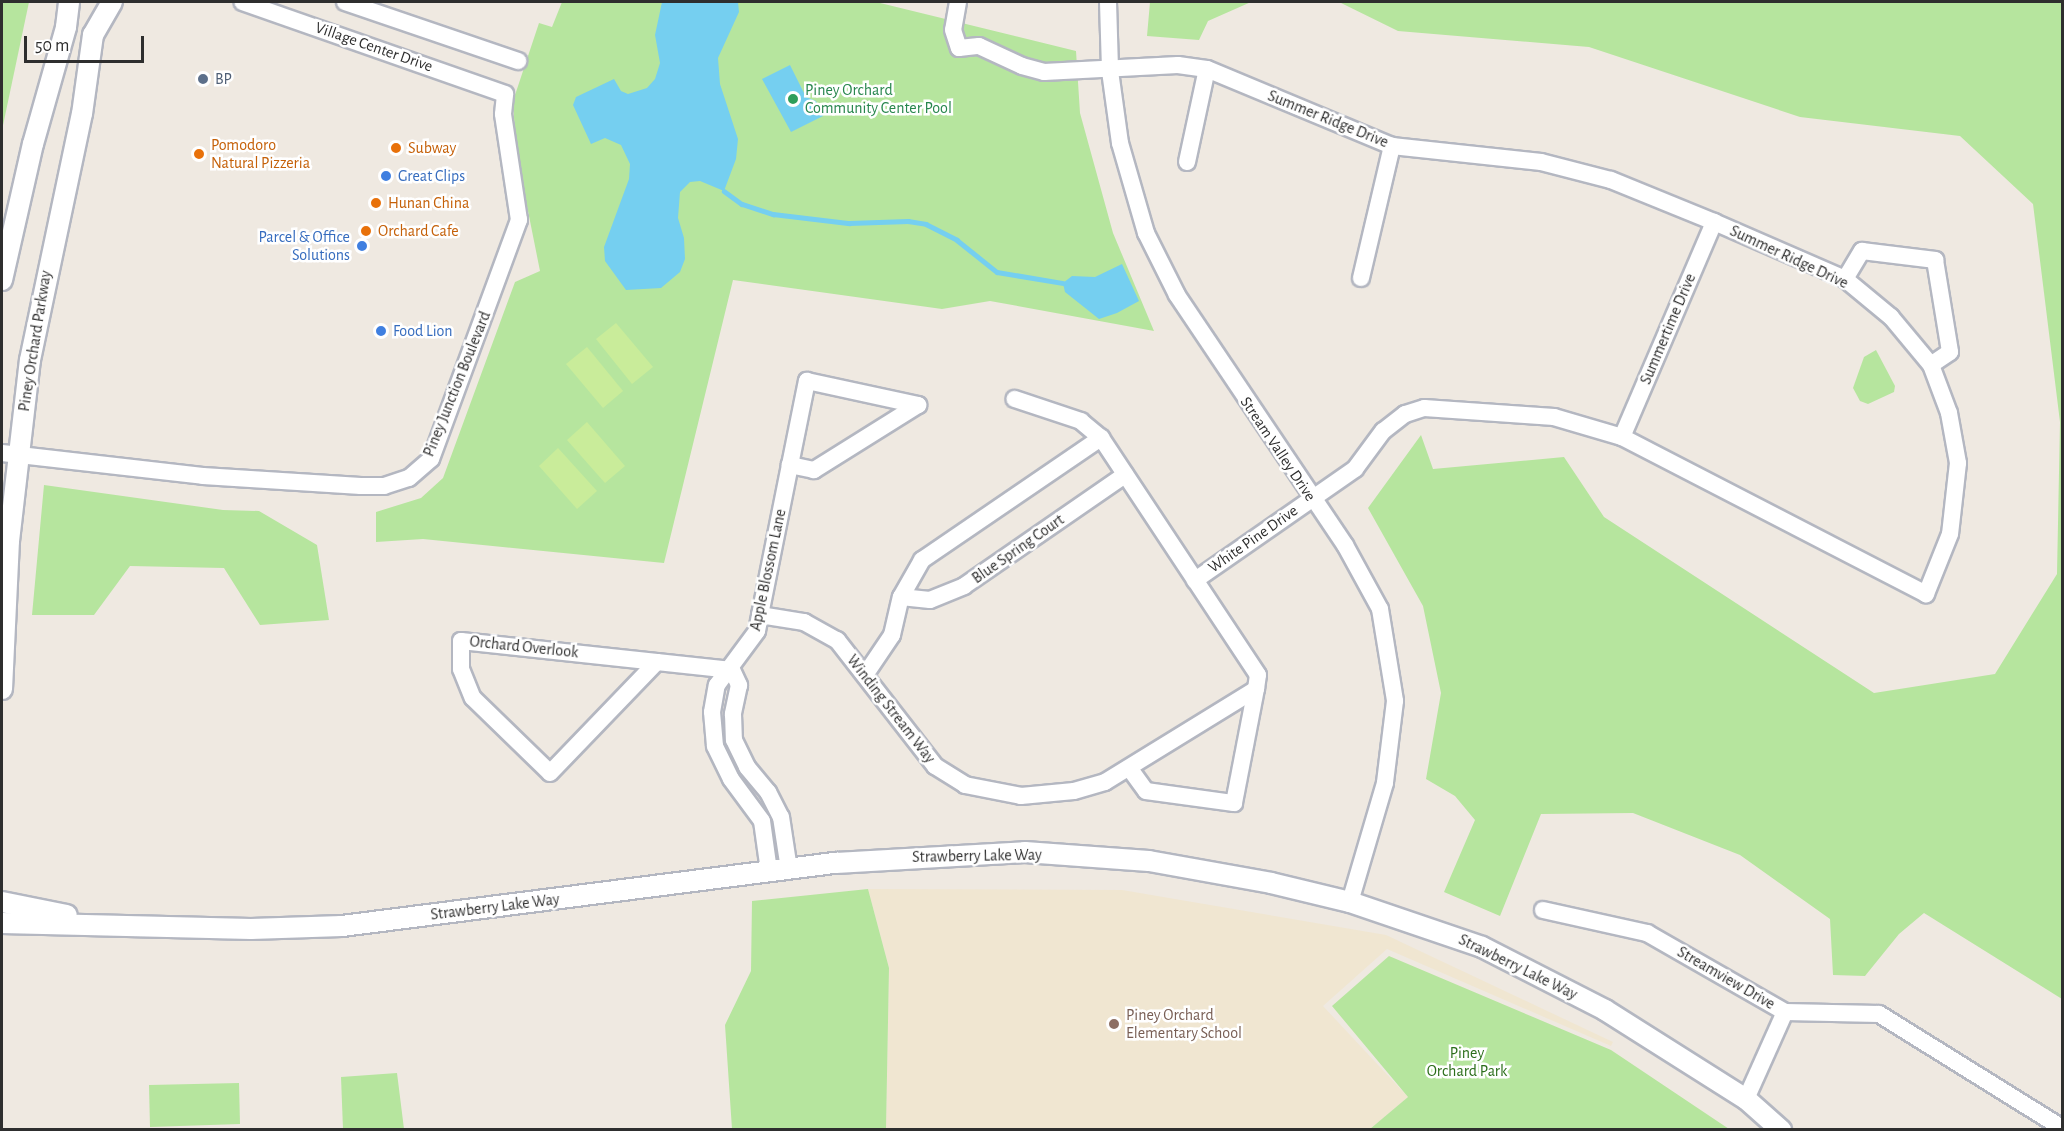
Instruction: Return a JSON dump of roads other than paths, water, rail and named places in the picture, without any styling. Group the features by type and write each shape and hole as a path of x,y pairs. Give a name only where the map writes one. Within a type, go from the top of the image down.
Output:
{"street":[{"path":"2,280 33,144 66,27 69,2"},
{"name":"Piney Orchard Parkway","path":"2,689 9,454 82,114 93,35 112,2"},
{"name":"Village Center Drive","path":"243,2 506,94"},
{"name":"Village Center Drive","path":"345,2 518,61"},
{"name":"Summer Ridge Drive","path":"958,2 954,30 959,48 979,46 1044,72 1178,65 1207,69 1392,146 1541,162 1611,180 1845,279 1891,317 1931,365 1949,412 1958,463 1950,534 1926,594 1622,437 1554,417 1424,408 1405,414 1383,431 1355,469 1312,499"},
{"name":"Stream Valley Drive","path":"1108,2 1110,70 1120,143 1146,233 1183,305 1345,545 1380,609 1395,701 1385,783 1350,902"},
{"path":"1187,162 1207,69"},
{"name":"Piney Junction Boulevard","path":"9,454 316,485 384,486 409,478 431,459 519,220 503,114 506,94"},
{"path":"1361,278 1392,146"},
{"name":"Summertime Drive","path":"1622,437 1714,222"},
{"path":"1845,279 1862,251 1935,260 1950,352 1931,365"},
{"name":"Apple Blossom Lane","path":"769,871 762,821 752,802 731,779 715,746 712,712 717,685 732,670 757,632 760,615 790,465 807,381 918,405 814,470 790,465"},
{"path":"1016,399 1081,421 1101,438 1258,675 1234,803 1146,791 1130,769"},
{"path":"865,675 892,635 902,597 922,560 1101,438"},
{"name":"Blue Spring Court","path":"902,597 930,600 964,586 1125,475"},
{"name":"White Pine Drive","path":"1195,580 1312,499"},
{"name":"Winding Stream Way","path":"760,615 804,622 837,640 911,740 935,766 965,785 1020,796 1074,791 1130,769 1256,689"},
{"name":"Orchard Overlook","path":"657,662 550,773 473,698 461,669 461,641 732,670"},
{"path":"732,670 739,685 733,714 735,740 747,767 768,792 781,817 789,868"},
{"name":"Strawberry Lake Way","path":"2,923 114,924 240,929 342,926 789,868 930,856 1025,852 1149,861 1271,883 1350,902 1482,947 1605,1010 1746,1099 1781,1130"},
{"name":"Strawberry Lake Way","path":"2,902 114,924"},
{"name":"Streamview Drive","path":"1543,910 1647,933 1785,1012 1879,1014 2062,1128"},
{"path":"1746,1099 1785,1012"}],"water":[{"path":"662,2 738,2 739,12 718,58 720,84 738,139 736,159 724,191 700,181 690,182 680,192 678,218 684,238 685,259 680,272 661,288 626,290 605,261 604,247 629,179 630,164 621,145 605,138 591,144 573,105 576,97 614,79 621,91 628,94 647,88 655,79 660,63 655,35"},
{"name":"Piney Orchard Community Center Pool","path":"790,65 806,97 816,101 823,116 791,132 762,79"},
{"path":"1122,264 1139,301 1117,313 1099,319 1065,292 1063,283 1072,276 1095,277"}],"waterway":[{"path":"724,191 742,204 773,214 849,223 908,221 926,224 957,240 997,272 1063,283"}],"place":[{"name":"BP","path":"203,79"},
{"name":"Piney Orchard Community Center Pool","path":"793,99"},
{"name":"Subway","path":"396,148"},
{"name":"Pomodoro Natural Pizzeria","path":"199,154"},
{"name":"Great Clips","path":"386,176"},
{"name":"Hunan China","path":"376,203"},
{"name":"Orchard Cafe","path":"366,231"},
{"name":"Parcel & Office Solutions","path":"362,246"},
{"name":"Food Lion","path":"381,331"},
{"name":"Piney Orchard Elementary School","path":"1114,1024"}],"park label":[{"name":"Piney Orchard Park","path":"1467,1062"}]}
